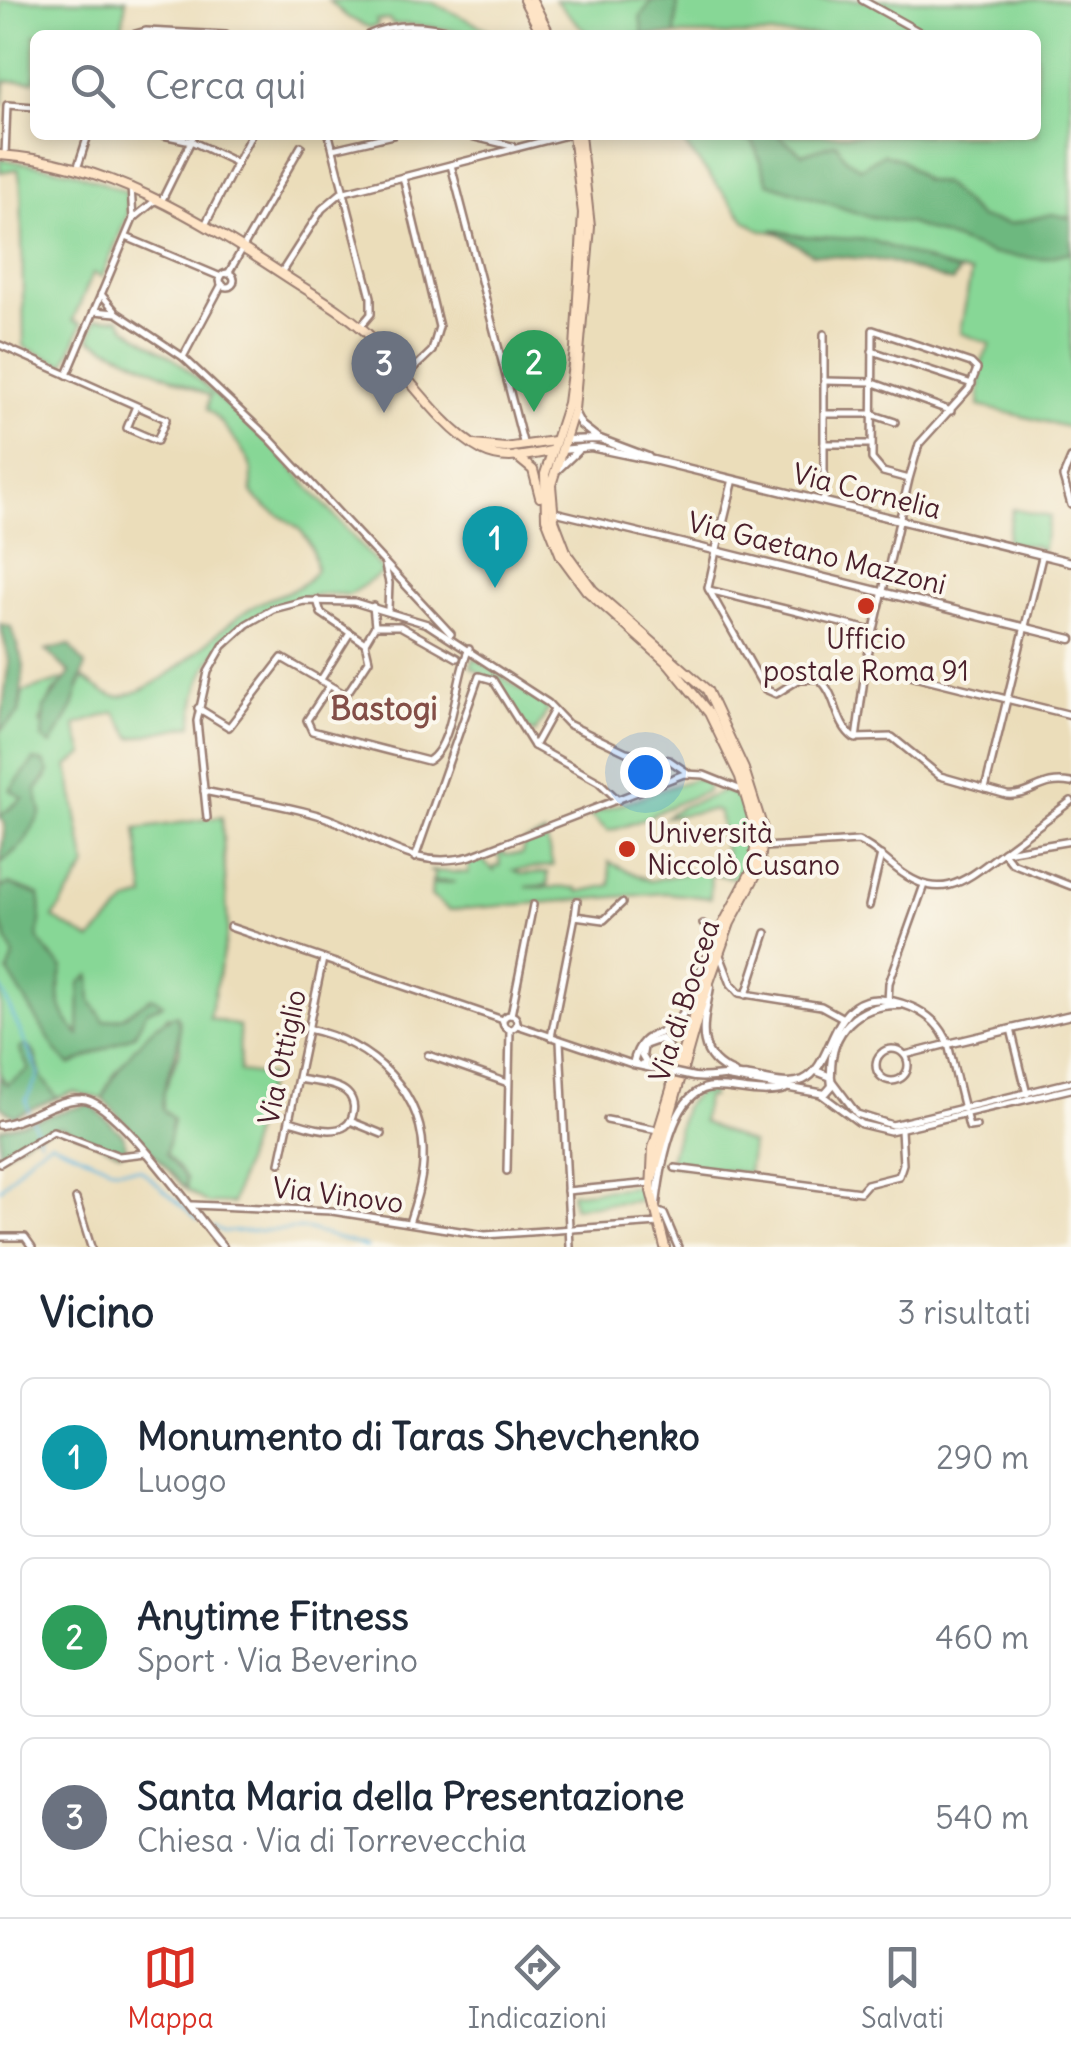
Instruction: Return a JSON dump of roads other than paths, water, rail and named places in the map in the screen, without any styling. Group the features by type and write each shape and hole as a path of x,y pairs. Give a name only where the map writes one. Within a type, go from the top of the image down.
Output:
{"main road":[{"path":"528,0 543,30"},
{"name":"Via di Boccea","path":"574,140 583,213 570,408 548,510 567,554 593,590 707,690 763,824 764,847 755,879 717,950 658,1130 651,1183 655,1210 668,1247"},
{"path":"2,155 78,166 158,201 243,248 360,328 474,445 491,454 516,456 560,450"},
{"path":"524,446 550,433 570,408"},
{"name":"Via di Boccea","path":"570,408 550,452 548,510 555,543 578,580 683,679 714,720 749,790 756,830 754,860 718,935 712,974 651,1183"},
{"path":"474,445 524,446 565,440"},
{"path":"516,456 533,470 548,510"}],"street":[{"path":"862,0 916,30"},
{"path":"398,30 424,26 442,30"},
{"path":"2,155 7,106 30,106"},
{"path":"78,166 86,140"},
{"path":"133,219 158,201 192,140"},
{"path":"197,140 238,163"},
{"path":"205,225 250,140"},
{"path":"331,140 372,298 371,312 360,328"},
{"path":"333,149 364,140"},
{"path":"486,140 515,147"},
{"path":"281,273 322,209 345,192 549,140"},
{"path":"183,357 302,146"},
{"path":"451,165 524,446"},
{"path":"403,177 439,328 432,351 406,376"},
{"path":"67,374 133,219 131,188"},
{"path":"126,237 224,279"},
{"path":"101,294 117,314 183,357 282,450 456,640"},
{"path":"94,311 117,314"},
{"path":"856,739 873,631 919,444 972,384 977,370 972,363 875,330 870,444 878,469 910,478"},
{"path":"824,334 824,504"},
{"path":"0,345 166,419 156,440 127,428 136,406"},
{"path":"872,351 972,384"},
{"path":"824,381 870,382 951,410"},
{"path":"570,408 582,427 600,439"},
{"path":"824,414 871,414 895,422"},
{"name":"Via Cornelia","path":"565,440 600,439 653,460"},
{"path":"824,444 870,444"},
{"path":"553,474 582,448"},
{"name":"Via Cornelia","path":"560,450 582,448 653,460 1071,562"},
{"path":"1071,458 1063,485 1071,505"},
{"path":"733,482 709,590 765,690 776,694 800,679 819,679 827,686 843,726 856,739 894,738 936,774 985,789 1016,796 1048,780 1071,783"},
{"name":"Via Gaetano Mazzoni","path":"548,510 1071,639"},
{"path":"985,789 1042,557"},
{"path":"383,564 389,583 388,609"},
{"path":"709,590 873,631"},
{"path":"207,818 198,708 212,665 233,636 273,609 317,600 388,609 469,648 568,724 629,752 669,760 688,774 749,790"},
{"path":"317,600 320,612 366,643"},
{"path":"198,708 229,727 282,658 346,696 369,660 366,643 375,626 373,606"},
{"path":"375,626 400,626 457,658"},
{"path":"320,682 350,633"},
{"path":"328,688 308,720 312,731 428,761 437,755 458,694 459,668 469,648"},
{"path":"866,664 1071,715"},
{"path":"415,859 476,678 484,676 494,681 534,746 610,789 618,800"},
{"path":"534,746 554,710"},
{"path":"723,782 736,766"},
{"path":"204,791 323,816 415,859 468,857 688,774"},
{"path":"764,847 848,840 864,843 924,886 961,884 1071,802"},
{"path":"1003,852 1071,841"},
{"path":"1003,852 1012,863 1071,886"},
{"path":"870,906 880,855"},
{"path":"888,1002 890,982 924,886"},
{"path":"551,1037 577,901"},
{"path":"575,916 604,920 622,903"},
{"path":"507,1171 512,1015 533,905"},
{"path":"703,924 718,935"},
{"path":"230,928 632,1064 694,1077 740,1075 788,1083 812,1074 832,1080"},
{"path":"746,995 766,933"},
{"path":"632,1064 642,1040 669,1028 682,1016 700,969 717,950 732,986 746,995 820,1006 843,1018"},
{"name":"Via Ottiglio","path":"280,1163 323,959"},
{"path":"712,974 702,1027 704,1044 716,1063 740,1075"},
{"path":"888,1002 864,1011 844,1027 833,1048 832,1080 854,1112 879,1124 965,1112"},
{"path":"817,1094 812,1074 843,1018 867,1003 906,1005 931,1019 948,1044 969,1127 976,1126"},
{"path":"905,1055 1071,1014"},
{"path":"503,1020 512,1015"},
{"path":"308,1029 359,1046 390,1070 404,1090 423,1155 410,1224"},
{"path":"1011,1029 1028,1097"},
{"path":"653,1068 643,1048 651,1039 661,1039 669,1050 671,1090"},
{"path":"560,1041 570,1247"},
{"path":"897,1049 905,1055 908,1069 899,1079 889,1080 878,1072 876,1062 882,1052 897,1049"},
{"path":"428,1055 508,1083"},
{"path":"725,1077 817,1094 865,1126 901,1130 1071,1086"},
{"path":"299,1079 346,1092 354,1106 350,1121"},
{"path":"817,1094 832,1080"},
{"path":"678,1247 664,1214 655,1210 658,1179 689,1095 711,1086 769,1092 785,1089"},
{"path":"0,1125 76,1099 94,1101 192,1205 222,1247"},
{"path":"607,1120 658,1130"},
{"path":"290,1121 330,1130 350,1121 382,1134"},
{"path":"675,1168 860,1192 867,1184 890,1182 900,1174 901,1130"},
{"path":"0,1163 39,1138 58,1131 119,1156 146,1154"},
{"path":"568,1191 651,1183"},
{"path":"76,1199 92,1247"},
{"name":"Via Vinovo","path":"192,1205 308,1208 486,1235 660,1228"},
{"path":"0,1237 25,1237 32,1247"}],"waterway":[{"path":"0,986 39,1074 26,1100 29,1112"},
{"path":"32,1119 40,1140"},
{"path":"0,1189 32,1154 51,1142 114,1169 140,1169 198,1220"},
{"path":"214,1227 224,1232 306,1229 367,1247"}],"place":[{"name":"Anytime Fitness","path":"534,412"},
{"name":"Santa Maria della Presentazione","path":"384,413"},
{"name":"Monumento di Taras Shevchenko","path":"495,588"},
{"name":"Ufficio postale Roma 91","path":"866,606"},
{"name":"Università Niccolò Cusano","path":"627,849"}],"district":[{"name":"Bastogi","path":"384,709"}]}
